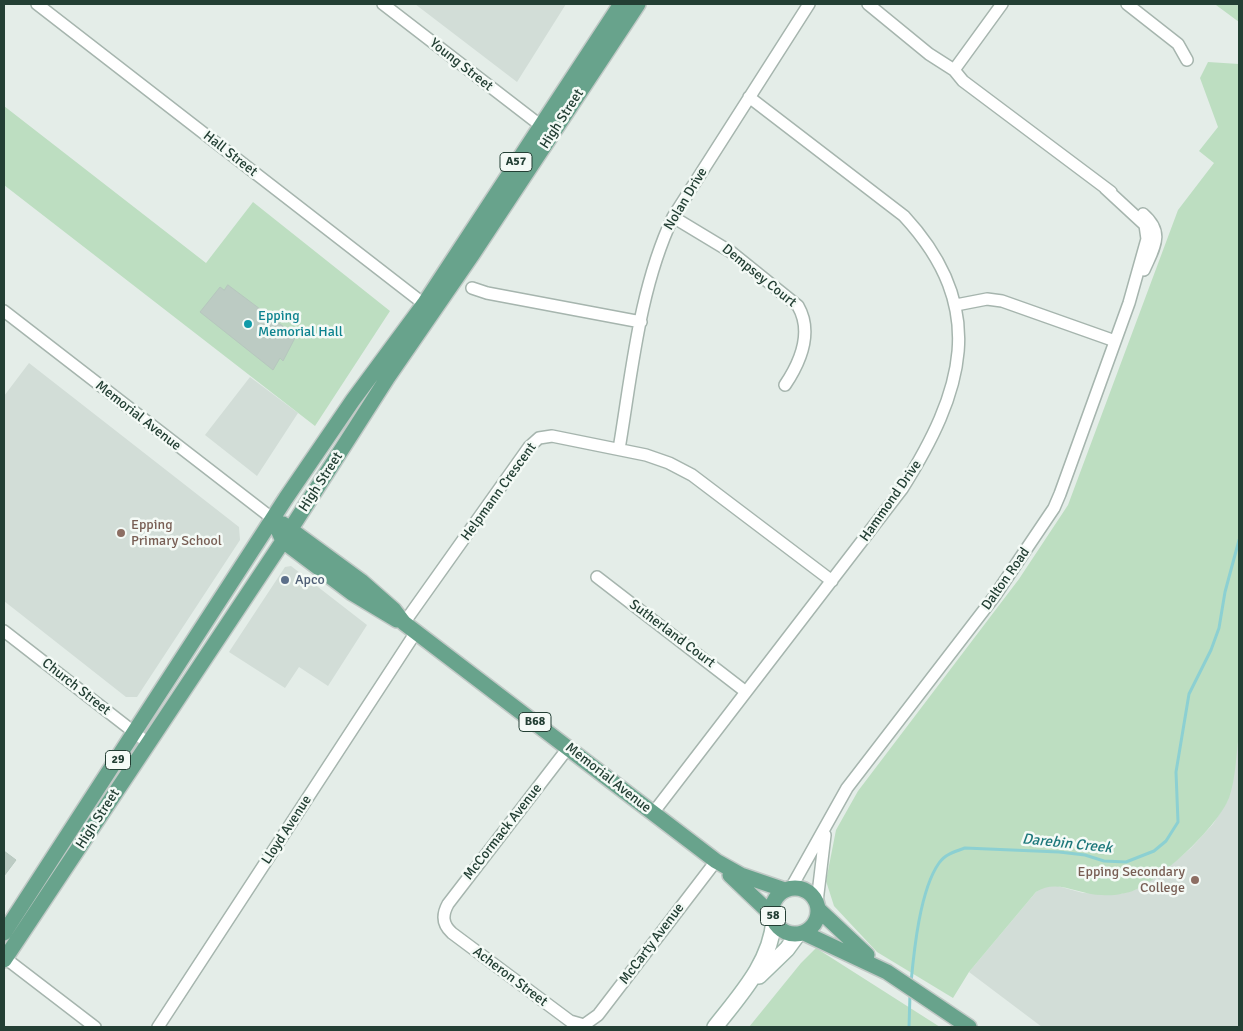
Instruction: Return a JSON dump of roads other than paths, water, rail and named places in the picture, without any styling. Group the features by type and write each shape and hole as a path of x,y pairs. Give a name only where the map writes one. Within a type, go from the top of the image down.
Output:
{"main road":[{"name":"High Street","path":"4,934 273,519 353,400 424,304 621,4"},
{"name":"High Street","path":"4,958 292,528 388,377 472,255 638,4"},
{"name":"Memorial Avenue","path":"273,519 292,528 368,587 394,610 410,628"},
{"name":"Memorial Avenue","path":"273,519 283,541 352,593 410,628 716,860 740,876 788,889"},
{"name":"Memorial Avenue","path":"716,860 773,918"},
{"name":"58","path":"887,972 801,933 784,931 773,918 774,901 788,889 806,891 851,943 887,972 969,1027"},
{"name":"58","path":"801,933 815,924 818,906"}],"street":[{"name":"Hall Street","path":"37,4 424,304"},
{"name":"Young Street","path":"383,4 540,125"},
{"name":"Nolan Drive","path":"619,448 641,322 656,257 673,218 809,4"},
{"path":"868,4 929,54 954,65 1002,4"},
{"path":"1127,4 1178,44 1187,60"},
{"name":"Dalton Road","path":"788,889 847,788 994,597 1054,508 1129,304 1157,236 1144,214 1105,188 1004,110 963,81 954,65"},
{"name":"Hammond Drive","path":"653,813 902,489 936,429 955,377 959,337 956,304 941,265 922,236 904,216 750,98"},
{"name":"Dempsey Court","path":"673,218 731,252 798,306 804,317 804,339 796,369 785,385"},
{"path":"472,288 487,293 641,322"},
{"path":"956,304 987,299 1002,301 1115,341"},
{"name":"Memorial Avenue","path":"4,311 273,519"},
{"name":"Helpmann Crescent","path":"410,628 529,447 539,438 552,436 619,448 669,463 692,475 832,581"},
{"name":"Sutherland Court","path":"597,577 746,692"},
{"name":"Lloyd Avenue","path":"158,1027 410,628"},
{"name":"Church Street","path":"4,631 148,743"},
{"name":"McCormack Avenue","path":"443,919 448,904 568,748"},
{"name":"Dalton Road","path":"818,906 826,823"},
{"name":"McCarty Avenue","path":"584,1025 598,1015 716,860"},
{"path":"715,1027 745,989 766,954 772,937 773,918"},
{"name":"Acheron Street","path":"443,919 446,927 459,938 570,1021 584,1025"},
{"path":"745,989 801,933"},
{"path":"4,958 95,1027"}],"waterway":[{"name":"Darebin Creek","path":"911,983 919,921 927,888 939,863 947,855 965,848 1059,852 1085,855 1104,861 1126,862 1154,851 1166,841 1178,822 1176,772 1189,694 1211,650 1219,628 1225,592 1239,540"},
{"name":"Darebin Creek","path":"909,1027 910,994"}],"place":[{"name":"Epping Memorial Hall","path":"248,324"},
{"name":"Epping Primary School","path":"121,533"},
{"name":"Apco","path":"285,580"},
{"name":"Epping Secondary College","path":"1195,880"}]}
